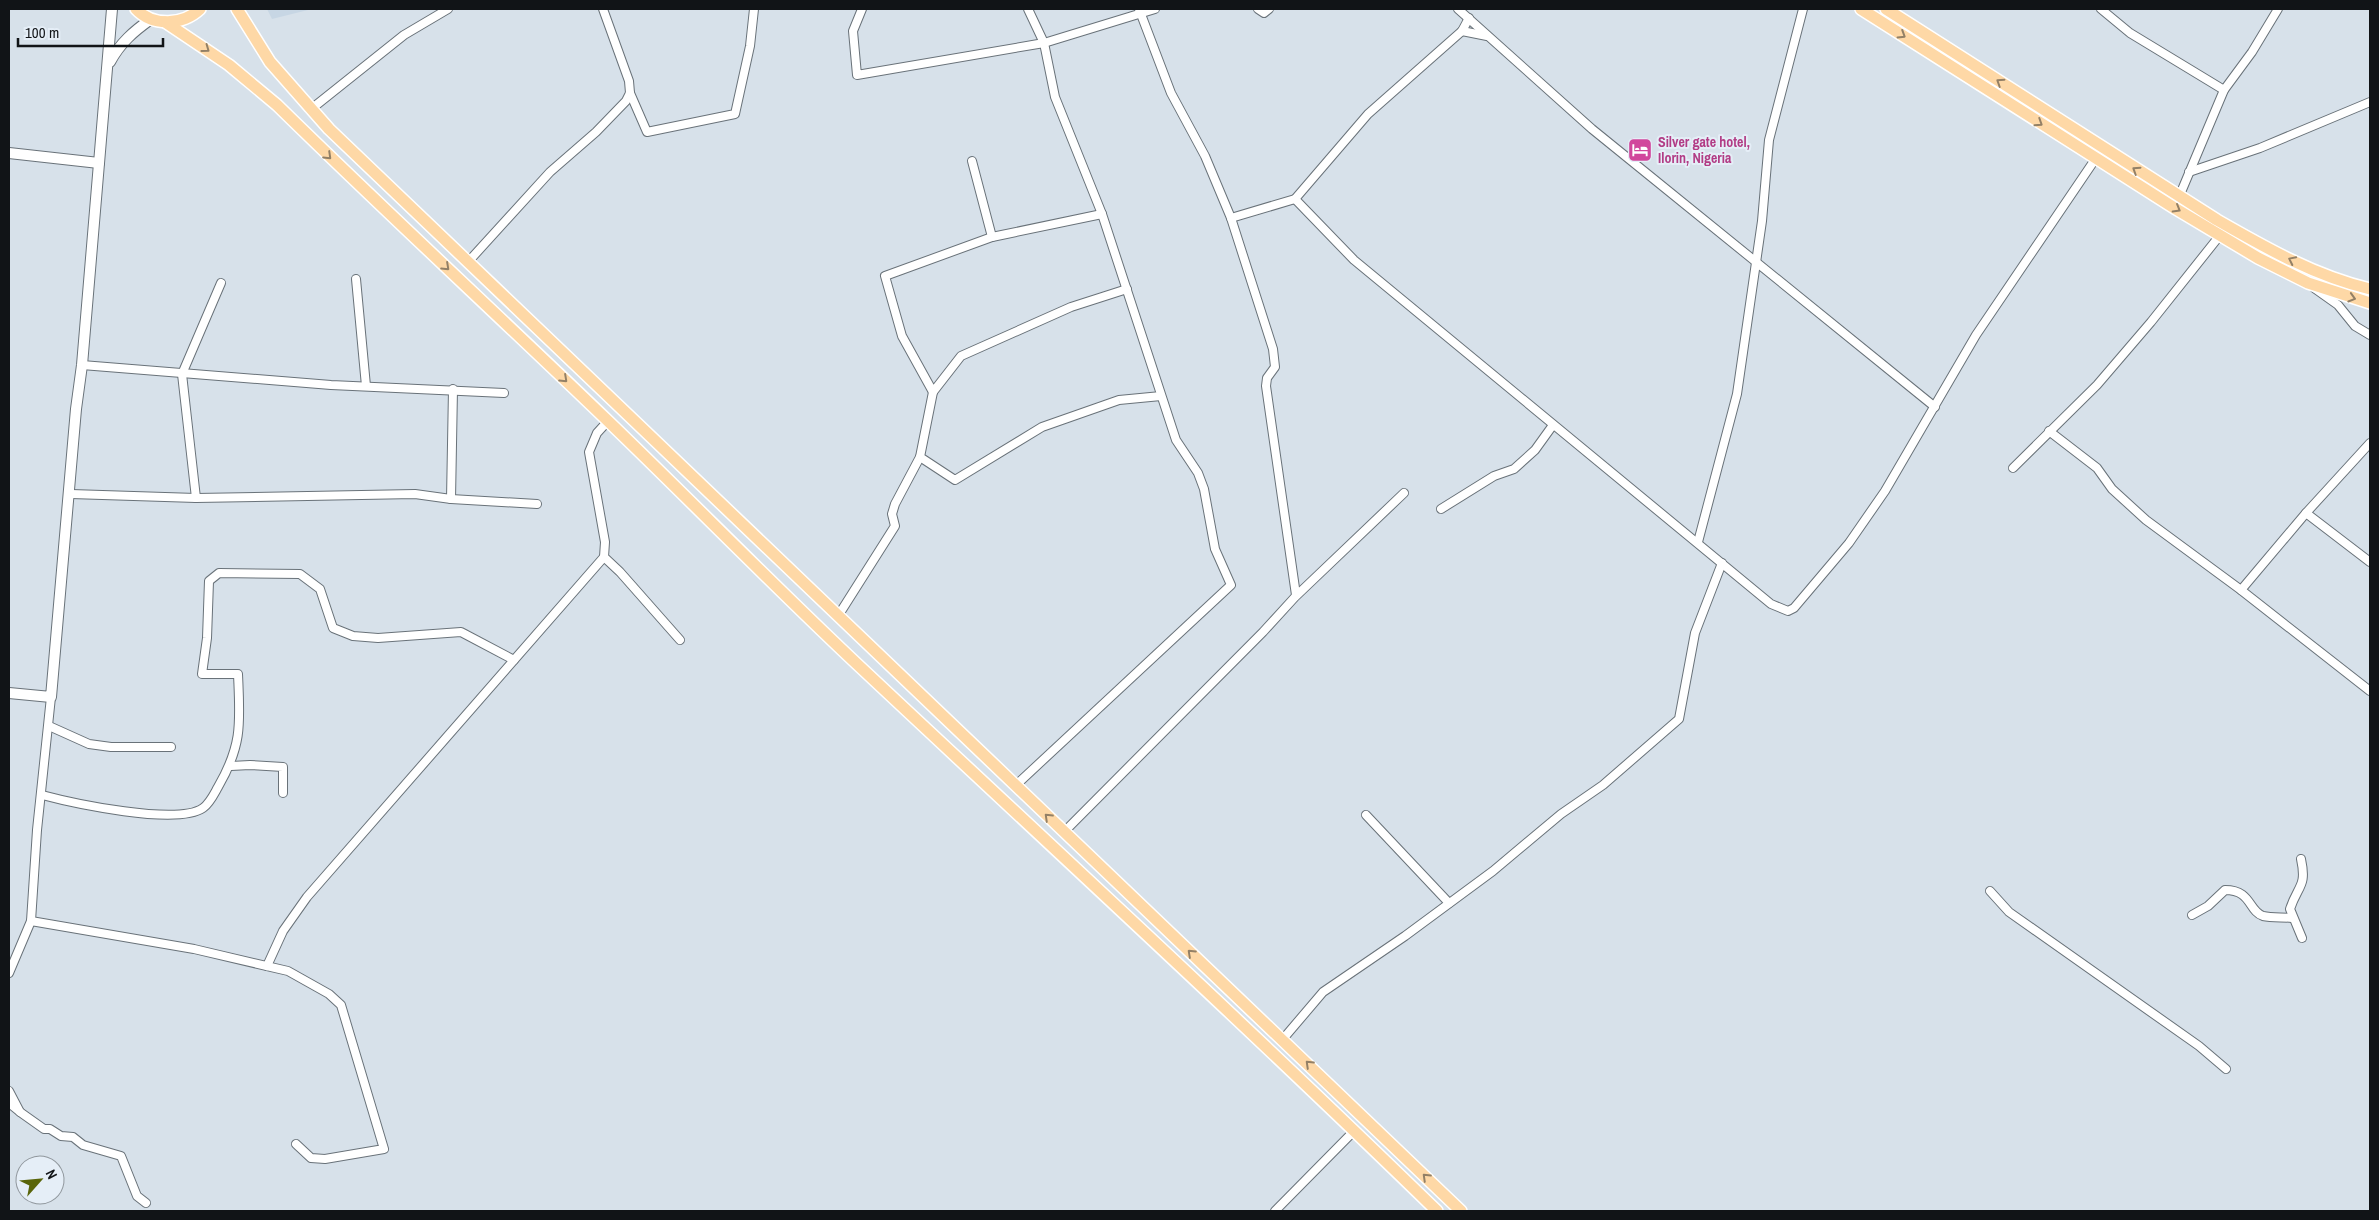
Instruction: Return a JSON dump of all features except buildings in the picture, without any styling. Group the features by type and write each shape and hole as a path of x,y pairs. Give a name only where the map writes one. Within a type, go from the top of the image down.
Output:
{"main road":[{"path":"136,9 151,19 166,22 180,20 200,9"},
{"path":"237,9 270,62 310,110 1461,1211"},
{"path":"1861,9 2176,209 2221,234 2258,258 2308,283 2370,303"},
{"path":"1886,9 2179,198 2295,262 2324,275 2370,289"},
{"path":"166,22 229,65 277,105 608,421 855,662 1014,809 1437,1211"}],"street":[{"path":"9,973 30,921 70,494 76,409 82,365 112,9"},
{"path":"310,110 404,35 448,9"},
{"path":"603,9 629,81 630,93 647,132 735,114 750,46 754,9"},
{"path":"862,9 852,31 857,75 1044,43 1140,12 1155,9"},
{"path":"1015,786 1231,586 1215,549 1204,489 1198,473 1176,440 1102,214 1055,97 1044,43 1028,9"},
{"path":"1258,9 1264,13 1269,9"},
{"path":"1458,9 1592,129 1935,407"},
{"path":"1698,542 1737,394 1762,221 1769,140 1803,9"},
{"path":"2101,9 2130,33 2224,90"},
{"path":"2179,198 2224,90 2252,52 2278,9"},
{"path":"1140,12 1171,94 1205,156 1231,218 1273,350 1275,367 1267,378 1266,386 1296,596"},
{"path":"1231,218 1295,199 1368,114 1462,31 1468,18"},
{"path":"108,65 117,47 151,19"},
{"path":"1462,31 1490,36"},
{"path":"468,262 550,172 596,132 626,101 630,93"},
{"path":"2189,172 2260,148 2370,102"},
{"path":"9,153 100,163"},
{"path":"1295,199 1354,260 1472,355 1553,425 1722,563 1780,609 1788,611 1794,608 1849,543 1885,491 1976,335 2096,158"},
{"path":"972,161 992,237"},
{"path":"933,392 902,336 885,276 992,237 1102,214"},
{"path":"2013,468 2097,385 2151,322 2221,234"},
{"path":"356,279 366,386"},
{"path":"196,498 182,374 222,283"},
{"path":"2308,283 2338,305 2355,326 2370,336"},
{"path":"838,616 895,526 892,514 895,504 920,457 933,392 961,356 1071,307 1127,289"},
{"path":"82,365 182,374 504,393"},
{"path":"451,500 453,389"},
{"path":"920,457 955,480 1042,427 1119,400 1161,396"},
{"path":"267,966 283,930 307,897 604,557 605,542 589,452 597,433 608,421"},
{"path":"1441,510 1494,476 1514,469 1535,450 1553,425"},
{"path":"2049,431 2097,468 2112,488 2146,520 2241,590 2370,691"},
{"path":"2241,590 2306,513 2370,443"},
{"path":"1064,832 1263,632 1296,596 1404,493"},
{"path":"70,494 196,498 415,494 451,500 537,504"},
{"path":"2306,513 2370,562"},
{"path":"604,557 620,572 680,640"},
{"path":"1283,1039 1323,992 1493,871 1561,814 1602,785 1679,719 1695,633 1722,563"},
{"path":"42,795 135,814 188,812 202,809 210,801 231,766 239,732 238,674 202,674 207,638 208,581 219,574 300,574 320,589 333,628 354,636 378,638 461,632 514,660"},
{"path":"9,693 51,696"},
{"path":"49,726 89,744 111,747 170,747"},
{"path":"231,766 250,764 283,767 283,793"},
{"path":"1366,815 1449,903"},
{"path":"2301,858 2304,873 2302,883 2290,909 2292,918 2302,938"},
{"path":"2192,916 2208,906 2225,890 2234,890 2245,896 2257,912 2263,916 2292,918"},
{"path":"1990,891 2009,912 2199,1046 2226,1069"},
{"path":"30,921 194,949 288,971 308,980 341,1005 384,1149 325,1158 311,1158 296,1144"},
{"path":"9,1091 20,1112"},
{"path":"9,1103 44,1129 50,1129 60,1136 73,1137 83,1145 121,1156 137,1196 146,1203"},
{"path":"1275,1211 1354,1131"}],"shaded area":[{"path":"267,9 312,9 272,19"}],"place":[{"name":"Silver gate hotel, Ilorin, Nigeria","path":"1640,150"}]}
